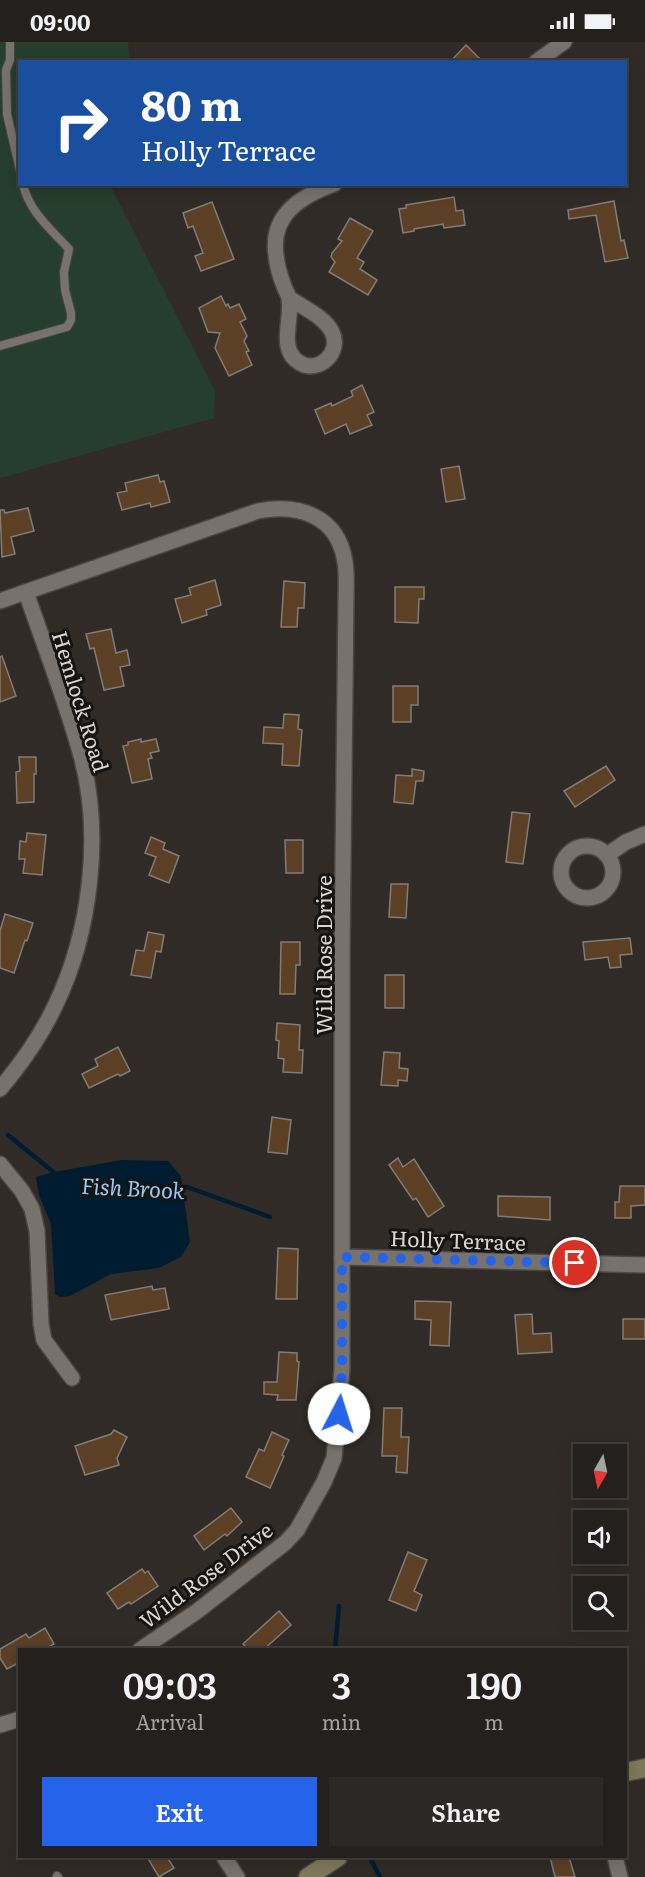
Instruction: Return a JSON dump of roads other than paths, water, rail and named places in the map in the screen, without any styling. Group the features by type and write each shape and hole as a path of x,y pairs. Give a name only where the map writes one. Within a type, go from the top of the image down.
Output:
{"main road":[{"path":"627,1772 645,1768"},
{"path":"308,1877 336,1858"}],"street":[{"path":"539,60 564,42"},
{"path":"289,298 281,279 276,256 275,245 280,224 292,206 300,199 329,186"},
{"name":"Wild Rose Drive","path":"0,602 258,511 276,507 293,508 318,517 330,529 341,546 345,563 342,1380 334,1458 324,1482 297,1530 285,1542 196,1612 143,1648"},
{"name":"Hemlock Road","path":"0,1089 20,1065 63,988 74,959 86,913 92,853 90,803 81,754 26,592"},
{"path":"607,855 626,842 645,834"},
{"path":"0,1164 22,1191 32,1209 37,1232 41,1324 44,1340 72,1378"},
{"name":"Holly Terrace","path":"342,1257 645,1265"},
{"path":"0,1725 18,1720"},
{"path":"225,1858 237,1877"},
{"path":"615,1858 620,1877"}],"lane":[{"path":"10,42 10,60 6,70 7,114 18,161"},
{"path":"0,346 67,327 71,320 64,272 69,249 49,229 26,198 23,186"}],"water":[{"path":"122,1160 168,1161 181,1176 190,1242 181,1257 159,1268 111,1274 70,1296 60,1297 55,1294 51,1224 39,1195 36,1177"}],"waterway":[{"name":"Fish Brook","path":"8,1135 57,1175"},
{"name":"Fish Brook","path":"179,1187 187,1187 270,1217"},
{"name":"Fish Brook","path":"335,1648 339,1606"},
{"name":"Fish Brook","path":"371,1860 380,1877"}]}
